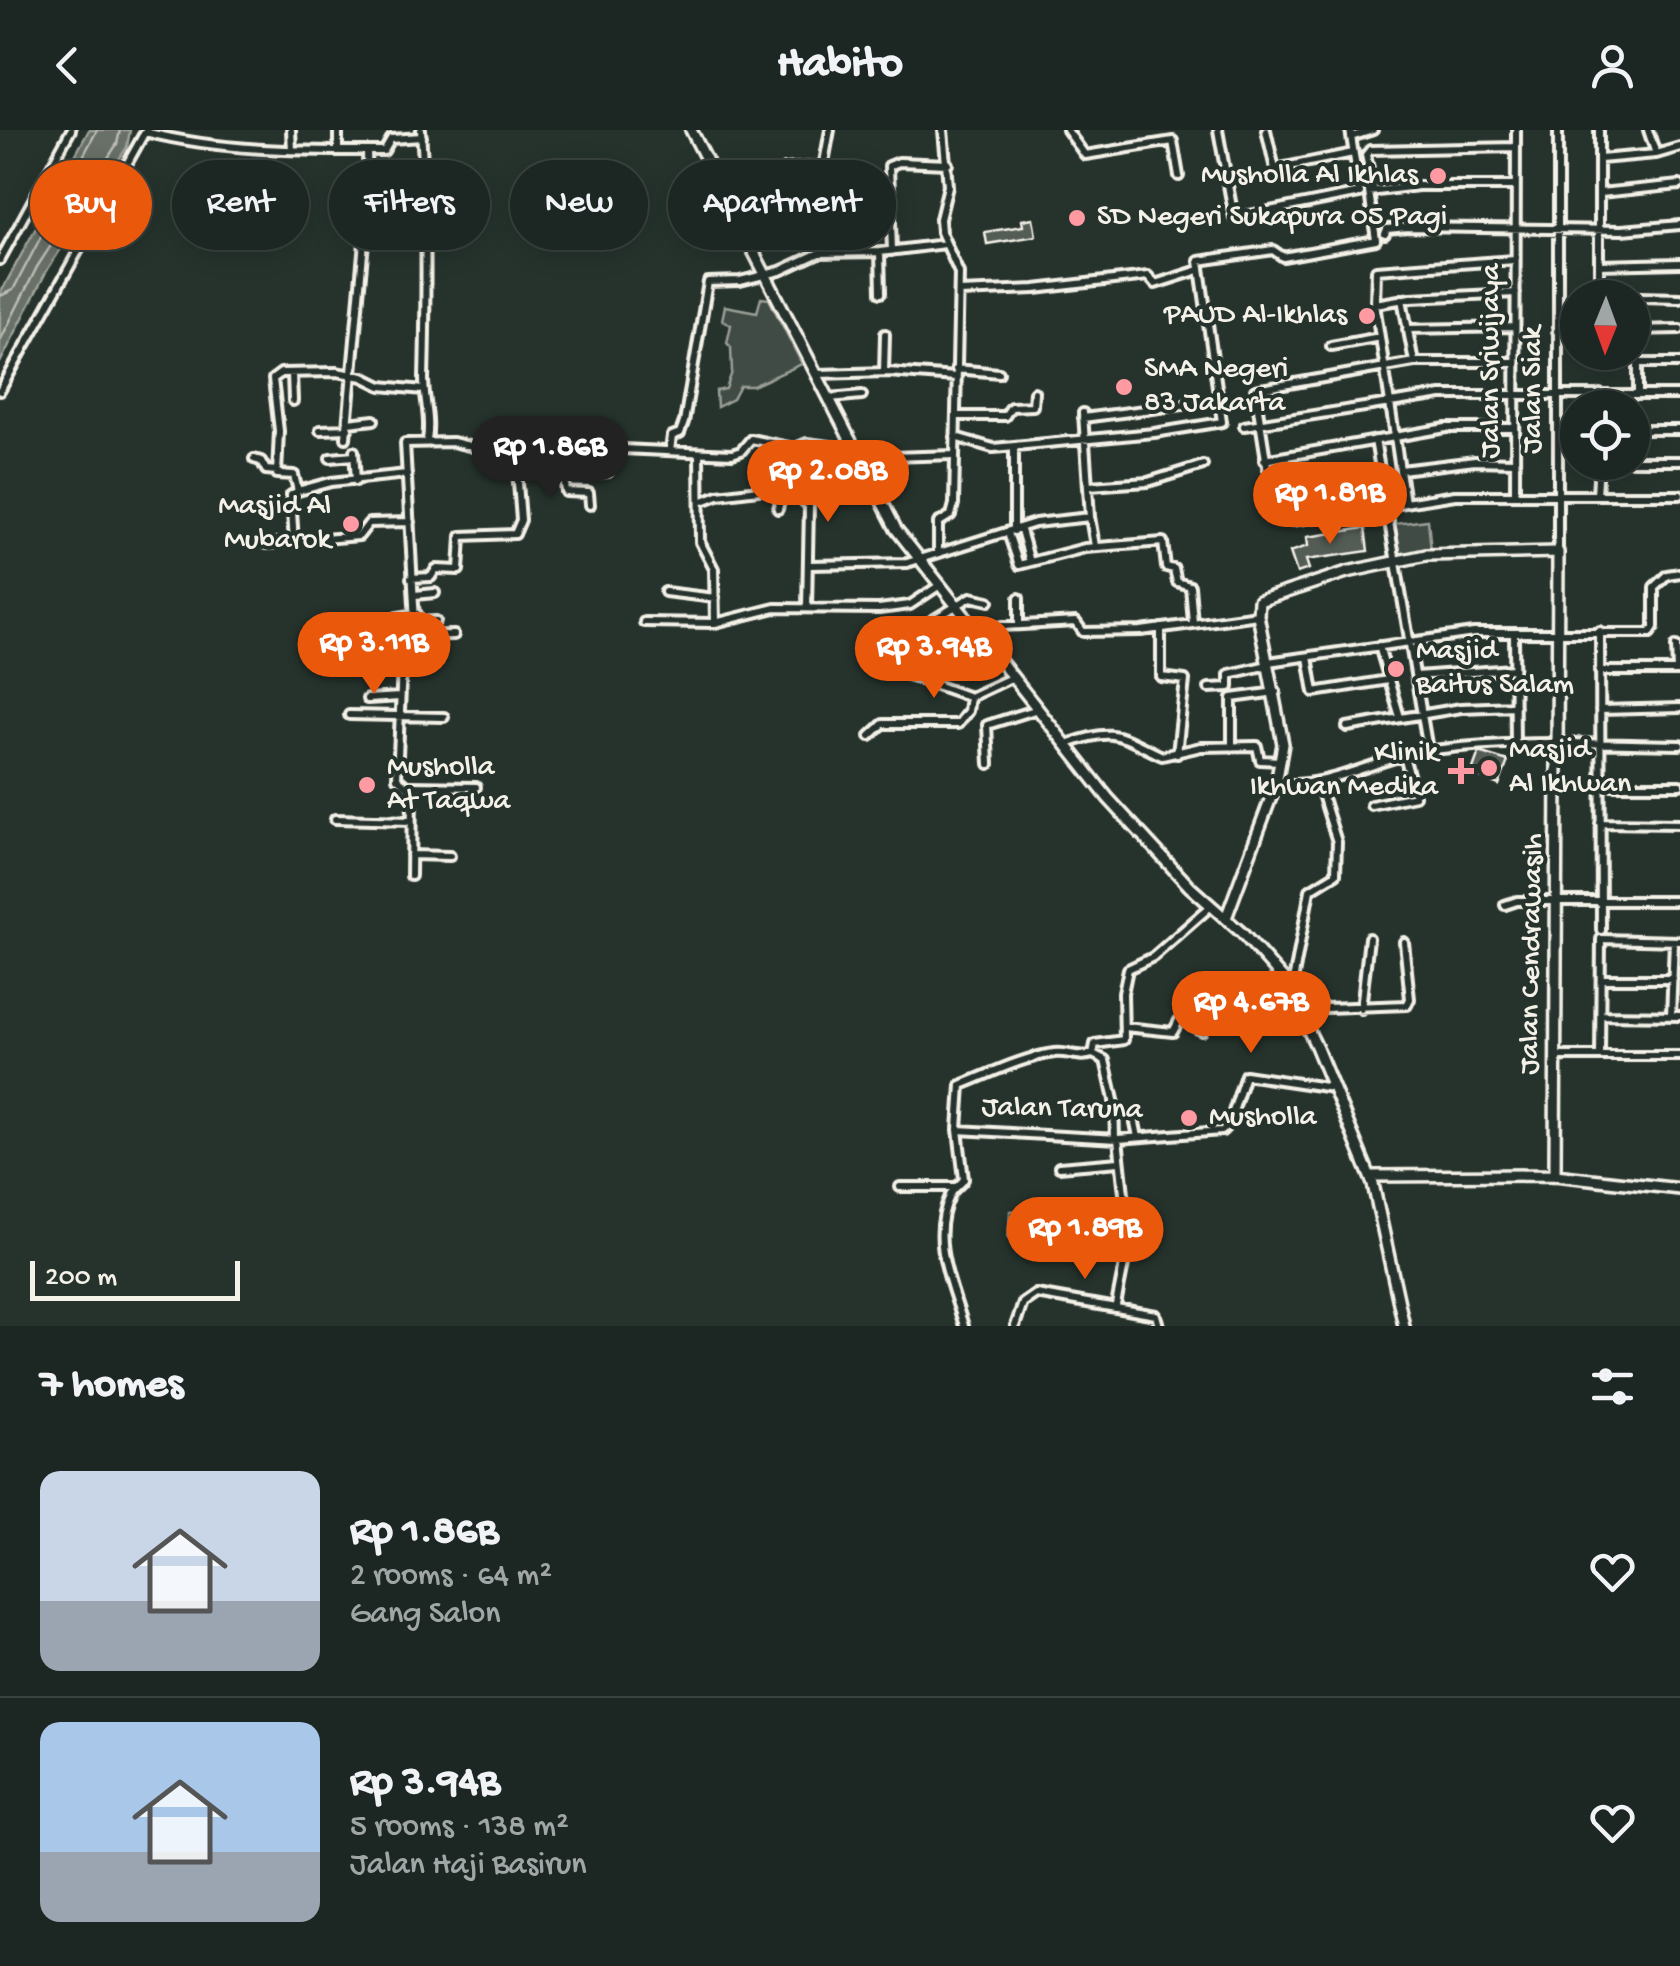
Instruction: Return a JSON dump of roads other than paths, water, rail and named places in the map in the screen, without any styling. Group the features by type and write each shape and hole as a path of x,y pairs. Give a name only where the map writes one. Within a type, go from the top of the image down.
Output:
{"street":[{"path":"0,260 72,130"},
{"path":"291,130 292,150"},
{"path":"338,130 338,151"},
{"path":"691,130 818,374 880,505 1038,710 1151,846 1272,964 1290,994 1370,1176 1404,1326"},
{"path":"824,160 830,130"},
{"path":"938,553 938,523 951,515 954,504 959,292 954,256 944,244 940,218 948,192 943,130"},
{"path":"1067,130 1085,155 1173,141 1179,176"},
{"path":"1218,130 1234,218 1360,193 1350,134 1373,130"},
{"path":"1266,130 1275,169 1353,154"},
{"name":"Jalan Sriwijaya","path":"1515,494 1516,130"},
{"name":"Jalan Siak","path":"1558,130 1558,552"},
{"path":"1599,130 1599,280"},
{"path":"1648,130 1656,154"},
{"path":"0,391 146,131 218,147 338,151 386,150 391,139 421,134 426,221 424,390 430,414 428,440"},
{"path":"955,437 987,447 1014,446 1222,422 1201,260 1274,250 1283,257 1376,240 1366,155 1370,150 1516,147"},
{"path":"1600,158 1656,154 1680,147"},
{"path":"347,430 368,198 368,151"},
{"path":"892,251 889,166 898,162 948,164"},
{"path":"1600,193 1680,185"},
{"path":"1371,192 1418,186 1515,186"},
{"path":"1388,231 1680,225"},
{"path":"670,451 672,435 680,433 684,422 706,284 764,274 823,252 880,252 944,244"},
{"path":"880,252 882,293"},
{"path":"1405,503 1375,304 1376,270 1515,260"},
{"path":"1599,265 1680,263"},
{"path":"959,292 1036,289 1148,276 1154,284 1200,270"},
{"path":"1375,304 1516,293"},
{"path":"1650,298 1680,298"},
{"path":"1402,299 1414,362"},
{"path":"1407,330 1515,326"},
{"path":"1650,330 1680,329"},
{"path":"884,372 885,334"},
{"path":"1331,346 1380,337"},
{"path":"1268,472 1253,392 1414,362 1515,362"},
{"path":"1650,363 1680,363"},
{"path":"277,471 279,432 273,379 280,373 350,374 381,386 424,390"},
{"path":"292,373 293,401"},
{"path":"818,374 999,373"},
{"path":"956,416 1005,416 1011,407 1033,406 1034,392"},
{"path":"828,398 862,395"},
{"path":"1244,426 1441,395 1560,395"},
{"path":"1650,395 1680,395"},
{"path":"1094,546 1083,415 1221,400"},
{"path":"320,430 347,430 374,420"},
{"path":"1264,460 1446,428 1515,428"},
{"path":"1650,430 1680,430"},
{"path":"417,658 405,443 428,440 516,458 564,475 608,472 614,453 622,448 739,452 749,439 800,447 807,443 856,453 954,455"},
{"path":"1375,440 1428,750"},
{"path":"1014,446 1018,565 1094,546 1163,542 1166,567 1174,569 1177,582 1190,586 1193,623"},
{"path":"778,509 800,447"},
{"path":"698,453 700,544 714,569 715,623"},
{"path":"330,458 354,454 356,480"},
{"path":"411,578 431,577 436,568 458,570 462,536 515,535 521,520 516,458"},
{"path":"254,459 280,475 294,474 298,491"},
{"path":"1401,470 1475,461 1514,462"},
{"path":"1650,461 1680,461"},
{"path":"1089,486 1148,482 1204,465"},
{"path":"294,542 291,495 356,480 406,474"},
{"path":"1288,488 1380,474"},
{"path":"564,475 566,492 589,494 590,506"},
{"path":"1597,495 1598,480"},
{"path":"699,502 718,495 788,486"},
{"path":"788,486 809,506 807,606"},
{"path":"1292,521 1455,495 1680,495"},
{"path":"810,565 898,564 960,550 1014,531 1090,516"},
{"path":"266,544 359,536 369,523 410,522"},
{"path":"1014,531 1030,562"},
{"path":"1226,918 1281,761 1283,736 1258,614 1259,601 1270,594 1395,561 1469,551 1558,552"},
{"name":"Jalan Cendrawasih","path":"1555,1176 1558,552"},
{"path":"1209,688 1229,688 1229,674 1268,664 1408,641 1474,633 1650,633 1654,628 1654,587 1667,575 1680,573"},
{"path":"644,622 715,623 759,609 807,606 879,609 910,605 941,584"},
{"path":"665,592 715,598"},
{"path":"415,594 435,593"},
{"path":"911,633 974,596 989,601"},
{"path":"1019,598 1019,624"},
{"path":"980,633 1019,624 1076,622 1081,632 1103,633 1258,614"},
{"path":"362,638 364,626 373,620 417,618 436,622"},
{"path":"1161,628 1161,677 1185,680 1177,755"},
{"path":"1600,631 1600,1056"},
{"path":"1514,633 1516,746"},
{"path":"417,636 454,635"},
{"path":"1379,646 1400,717"},
{"path":"1599,670 1678,671 1676,646"},
{"path":"1308,656 1314,692 1388,680"},
{"path":"411,876 412,791 397,778 403,663 417,658 434,660"},
{"path":"1416,676 1514,669"},
{"path":"908,675 970,697 1012,677"},
{"path":"1232,746 1232,698 1276,692"},
{"path":"367,699 400,697"},
{"path":"870,736 880,724 958,724 968,711 970,697"},
{"path":"1347,727 1423,713 1515,706"},
{"path":"1600,710 1678,708"},
{"path":"989,764 987,725 1038,710"},
{"path":"349,716 444,716"},
{"path":"1066,744 1114,733 1162,756 1192,748 1257,746 1260,760 1281,761"},
{"path":"1276,784 1319,784 1428,750 1560,744 1680,745"},
{"path":"1371,805 1414,797 1404,756"},
{"path":"1290,994 1310,890 1336,874 1337,842 1319,784"},
{"path":"1600,785 1680,785"},
{"path":"407,786 476,787"},
{"path":"335,819 411,821"},
{"path":"1600,823 1680,824"},
{"path":"411,856 450,856"},
{"path":"1505,905 1514,901 1680,900"},
{"path":"1093,1054 1094,1044 1124,1040 1128,969 1153,957 1211,906"},
{"path":"1600,1015 1676,1016 1673,980 1677,940 1601,934"},
{"path":"1362,1010 1369,938"},
{"path":"1298,1009 1401,1008 1409,1002 1404,942"},
{"path":"1602,978 1673,980"},
{"path":"1125,1027 1173,1032 1180,1019 1202,1031"},
{"path":"958,1130 960,1085 1002,1072 1008,1064 1058,1052 1078,1058 1093,1054 1104,1060 1114,1100 1130,1239 1116,1306"},
{"path":"1557,1056 1680,1056"},
{"name":"Jalan Taruna","path":"964,1326 950,1294 942,1244 944,1218 956,1187 964,1179 958,1130 1117,1139 1226,1128 1248,1074 1333,1088"},
{"path":"1134,1118 1138,1137"},
{"path":"1060,1167 1119,1162"},
{"path":"1370,1176 1555,1176 1680,1189"},
{"path":"900,1187 956,1187"},
{"path":"1015,1326 1017,1314 1033,1294 1156,1314 1158,1326"}],"water":[{"path":"89,130 130,130 127,147 119,160 73,160"},
{"path":"30,239 30,250 60,250 0,363 0,294"}],"place":[{"name":"Musholla Al Ikhlas","path":"1438,176"},
{"name":"SD Negeri Sukapura 05 Pagi","path":"1077,218"},
{"name":"PAUD Al-Ikhlas","path":"1367,316"},
{"name":"SMA Negeri 83 Jakarta","path":"1124,387"},
{"name":"Masjid Al Mubarok","path":"351,524"},
{"name":"Masjid Baitus Salam","path":"1396,669"},
{"name":"Masjid Al Ikhwan","path":"1489,768"},
{"name":"Klinik Ikhwan Medika","path":"1461,771"},
{"name":"Musholla At Taqwa","path":"367,785"},
{"name":"Musholla","path":"1189,1118"}]}
